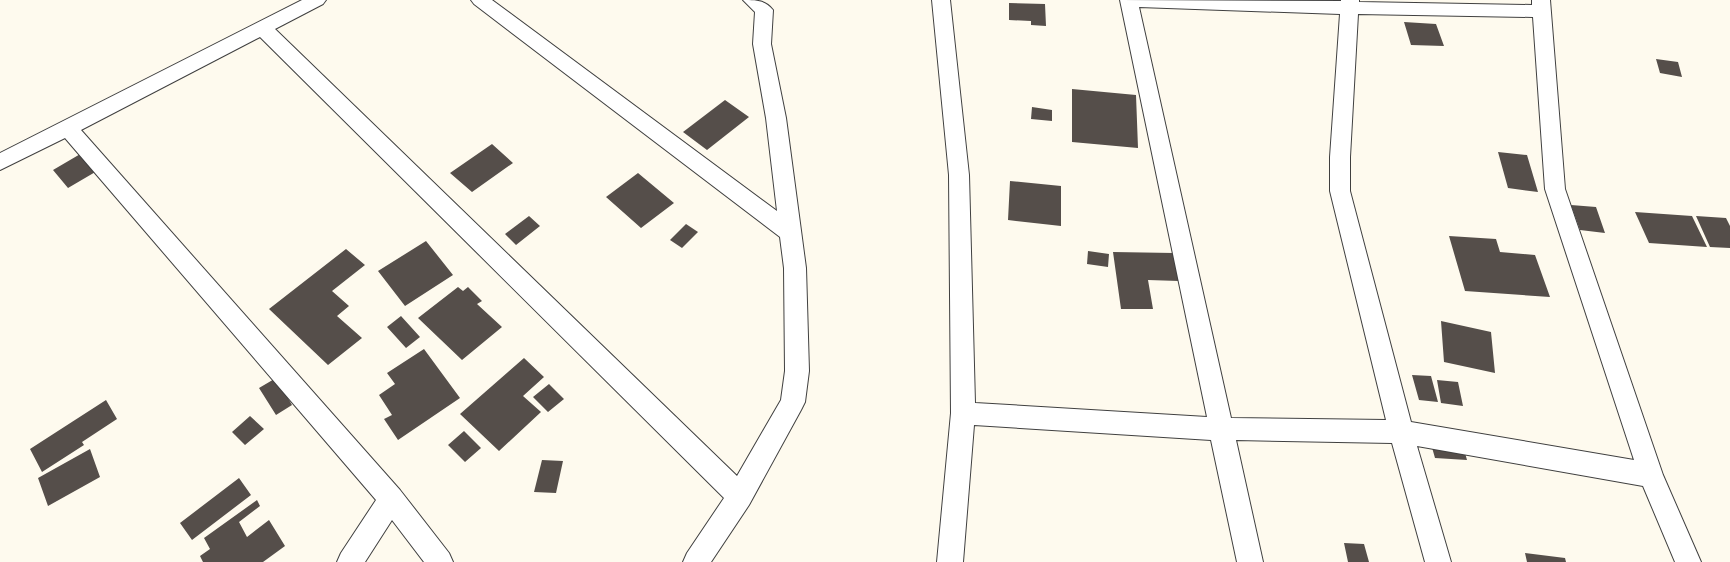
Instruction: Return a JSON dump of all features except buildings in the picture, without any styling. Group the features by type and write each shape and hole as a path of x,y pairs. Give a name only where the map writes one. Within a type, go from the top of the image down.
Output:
{"street":[{"path":"0,162 317,0"},
{"path":"480,0 790,232"},
{"path":"696,562 740,496 793,402 798,371 795,268 776,118 762,44 764,10 752,0"},
{"path":"941,0 959,175 963,413 950,562"},
{"path":"1250,562 1223,429 1129,0 1542,6 1555,189 1651,475 1688,562"},
{"path":"1350,4 1340,157 1340,191 1401,432 1438,562"},
{"path":"262,28 740,496"},
{"path":"68,127 391,499 440,562"},
{"path":"963,413 1223,429 1401,432 1651,475"},
{"path":"350,562 391,499"}]}
